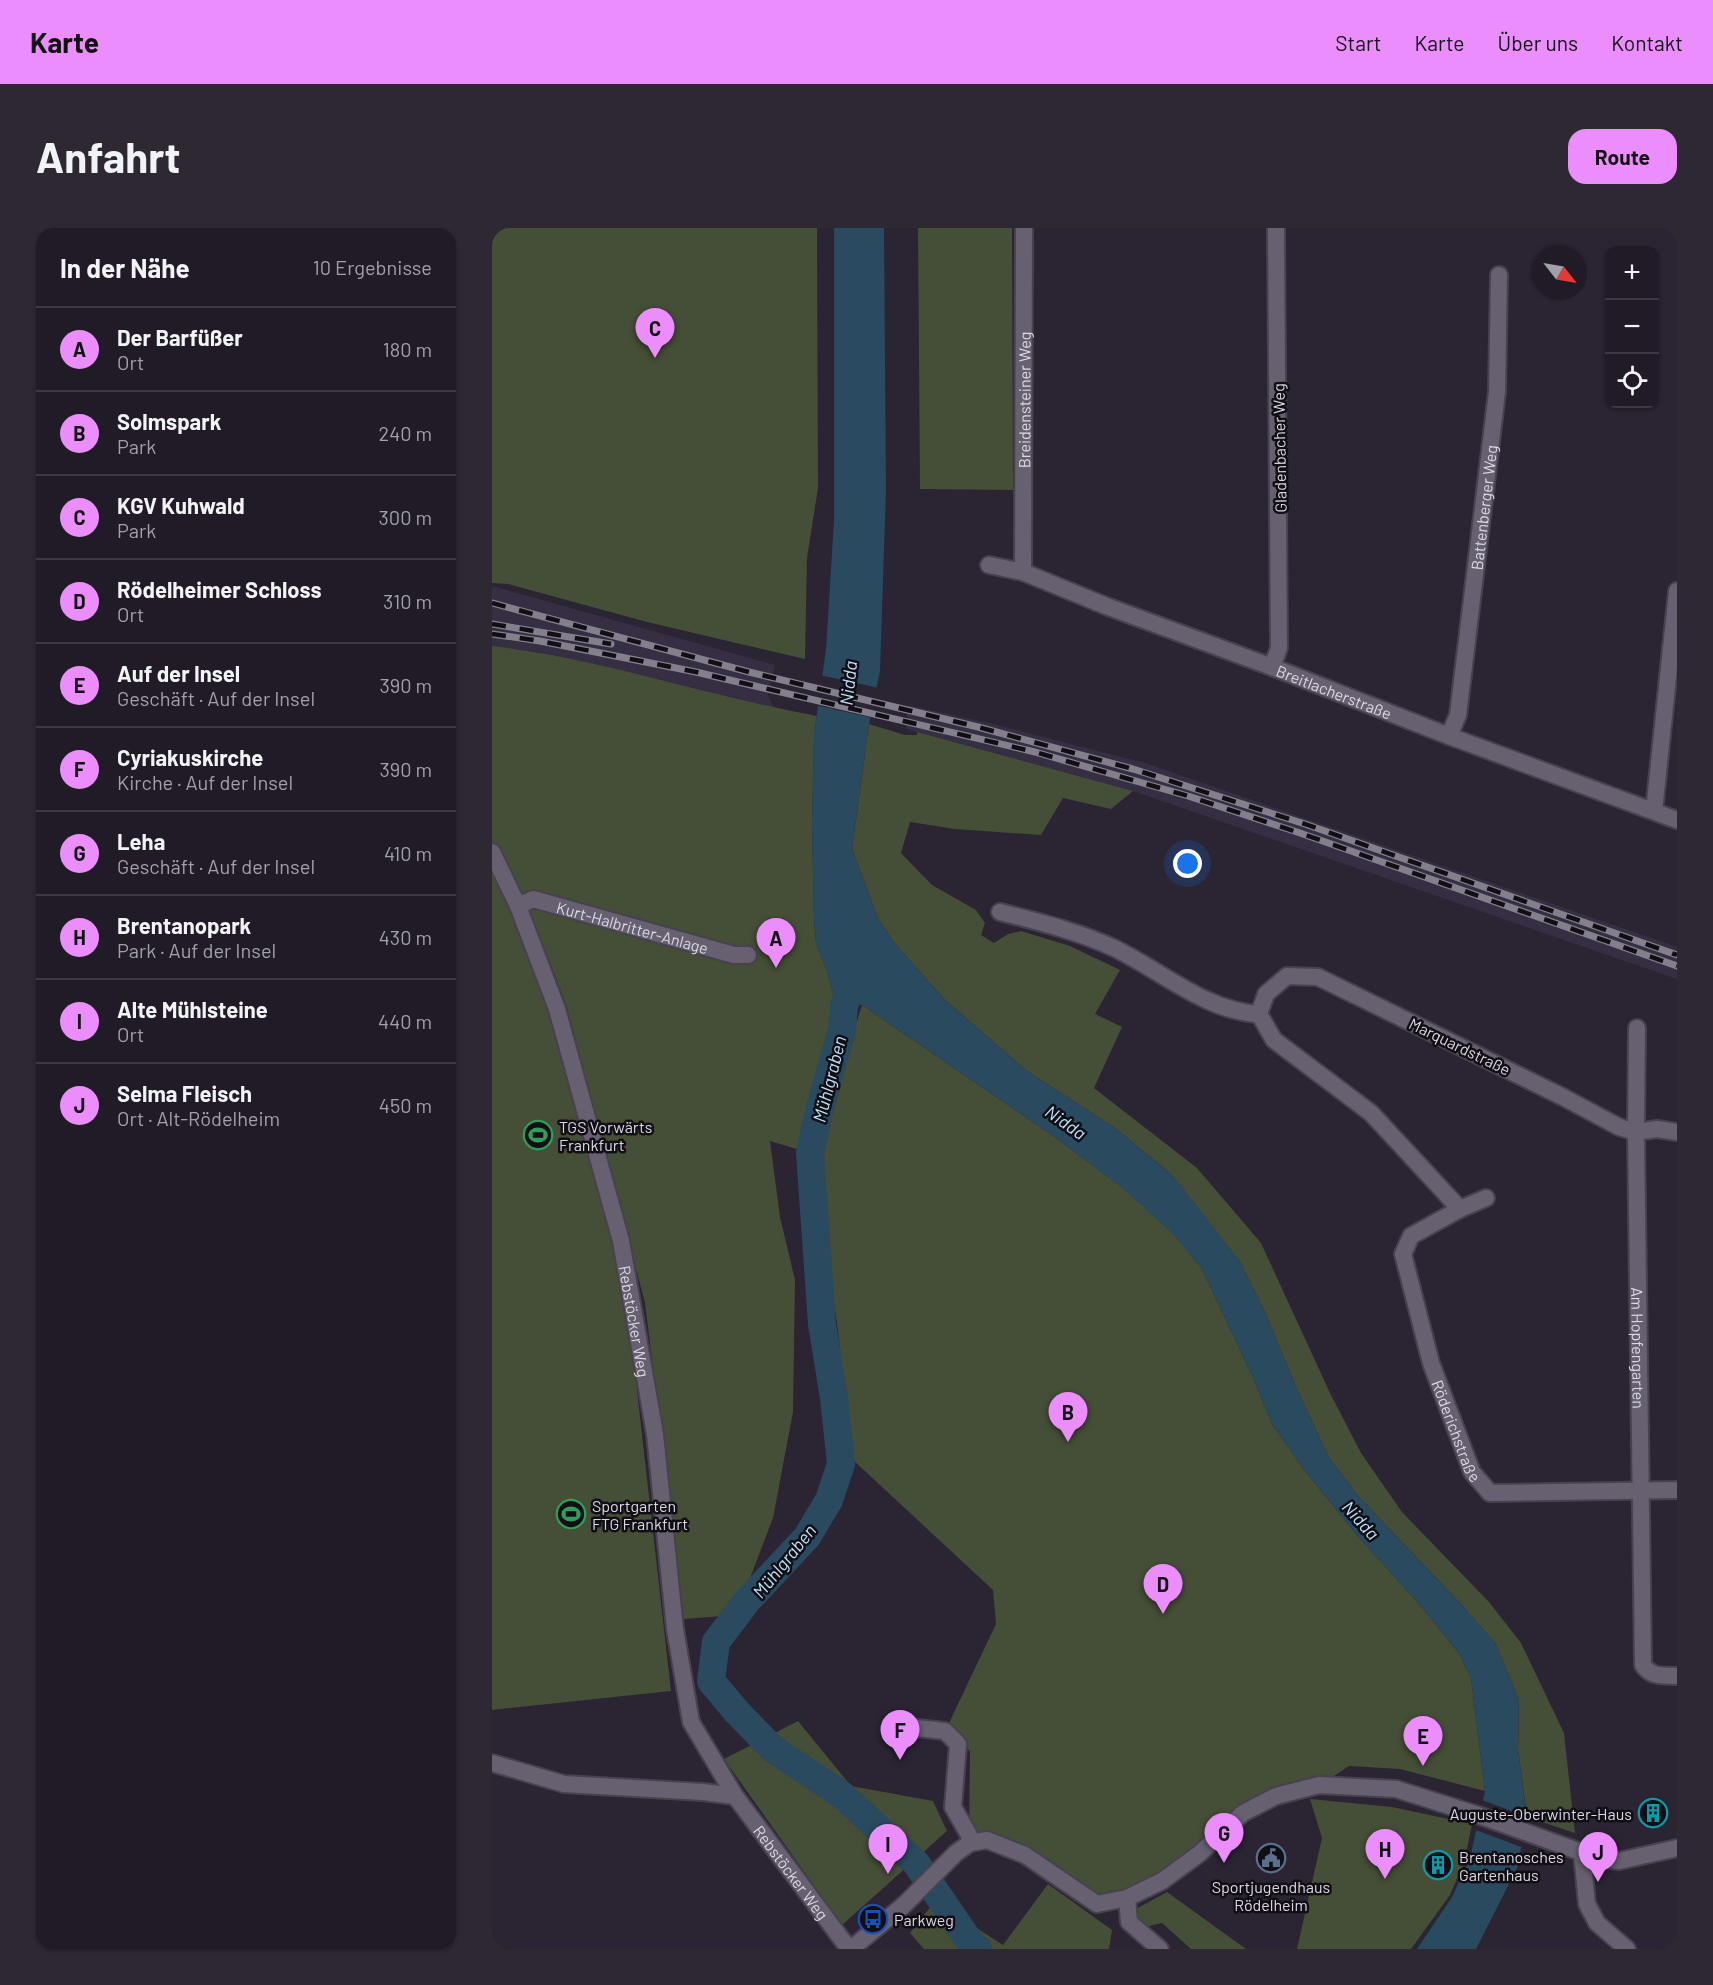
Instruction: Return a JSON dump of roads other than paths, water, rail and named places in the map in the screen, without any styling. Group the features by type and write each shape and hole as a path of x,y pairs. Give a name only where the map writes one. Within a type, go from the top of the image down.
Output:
{"street":[{"name":"Breidensteiner Weg","path":"1023,572 1024,228"},
{"name":"Gladenbacher Weg","path":"1272,667 1279,648 1276,228"},
{"name":"Battenberger Weg","path":"1449,736 1458,715 1497,392 1499,275"},
{"name":"Breitlacherstraße","path":"989,565 1023,572 1106,606 1677,820"},
{"path":"1654,811 1677,591"},
{"name":"Rebstöcker Weg","path":"492,852 518,906 557,1009 621,1241 654,1434 675,1629 692,1722 735,1796 850,1949"},
{"name":"Kurt-Halbritter-Anlage","path":"518,906 533,899 734,955 748,955"},
{"path":"1000,912 1058,926 1081,935 1114,948 1219,1006 1242,1013 1259,1014 1274,1040 1371,1113 1460,1209 1486,1198"},
{"name":"Marquardstraße","path":"1259,1014 1266,994 1287,976 1318,977 1563,1097 1619,1127 1636,1132 1657,1129 1677,1132"},
{"name":"Am Hopfengarten","path":"1637,1028 1636,1132 1643,1665 1648,1672 1654,1675 1677,1676"},
{"name":"Röderichstraße","path":"1460,1209 1411,1236 1403,1254 1431,1363 1472,1472 1490,1493 1677,1490"},
{"path":"897,1726 945,1731 958,1744 953,1807 969,1834 970,1843"},
{"path":"492,1763 564,1784 735,1796"},
{"path":"850,1949 920,1890 942,1870 956,1853 970,1843 987,1839 1025,1855 1097,1904 1127,1898 1162,1881 1200,1854 1243,1813 1276,1796 1319,1785 1396,1789 1478,1815 1600,1859 1619,1862 1677,1848"},
{"path":"1582,1853 1587,1904 1597,1923 1627,1949"},
{"path":"1127,1898 1128,1922 1160,1949"}],"water":[{"name":"Nidda","path":"834,228 884,228 886,490 880,671 869,724 852,849 878,919 896,945 944,999 1027,1071 1115,1128 1172,1175 1240,1262 1264,1310 1329,1458 1358,1496 1495,1643 1519,1700 1518,1749 1527,1819 1517,1868 1476,1949 1417,1949 1452,1897 1470,1858 1485,1791 1471,1678 1459,1653 1420,1605 1356,1534 1302,1467 1272,1424 1252,1375 1201,1267 1171,1232 1121,1187 1052,1135 862,1005 844,1005 834,997 816,943 812,826 814,735 826,649 834,520"}],"waterway":[{"name":"Mühlgraben","path":"861,968 844,1005 842,1030 820,1107 810,1153 822,1324 834,1398 841,1464 829,1500 807,1537 747,1601 716,1642 711,1681 773,1749 842,1795 916,1863 972,1945 978,1949"}],"railway":[{"path":"492,603 749,672 978,727 1133,769 1305,824 1677,955"},
{"path":"492,624 611,644"},
{"path":"492,634 540,641 696,672 1035,752 1188,796 1300,833 1677,966"}],"place":[{"name":"KGV Kuhwald","path":"655,358"},
{"name":"Der Barfüßer","path":"776,968"},
{"name":"TGS Vorwärts Frankfurt","path":"538,1135"},
{"name":"Solmspark","path":"1068,1442"},
{"name":"Sportgarten FTG Frankfurt","path":"571,1514"},
{"name":"Rödelheimer Schloss","path":"1163,1614"},
{"name":"Cyriakuskirche","path":"900,1760"},
{"name":"Auf der Insel","path":"1423,1766"},
{"name":"Auguste-Oberwinter-Haus","path":"1653,1813"},
{"name":"Sportjugendhaus Rödelheim","path":"1271,1858"},
{"name":"Leha","path":"1224,1863"},
{"name":"Brentanosches Gartenhaus","path":"1438,1865"},
{"name":"Alte Mühlsteine","path":"888,1874"},
{"name":"Brentanopark","path":"1385,1879"},
{"name":"Selma Fleisch","path":"1598,1882"},
{"name":"Parkweg","path":"873,1919"}]}
